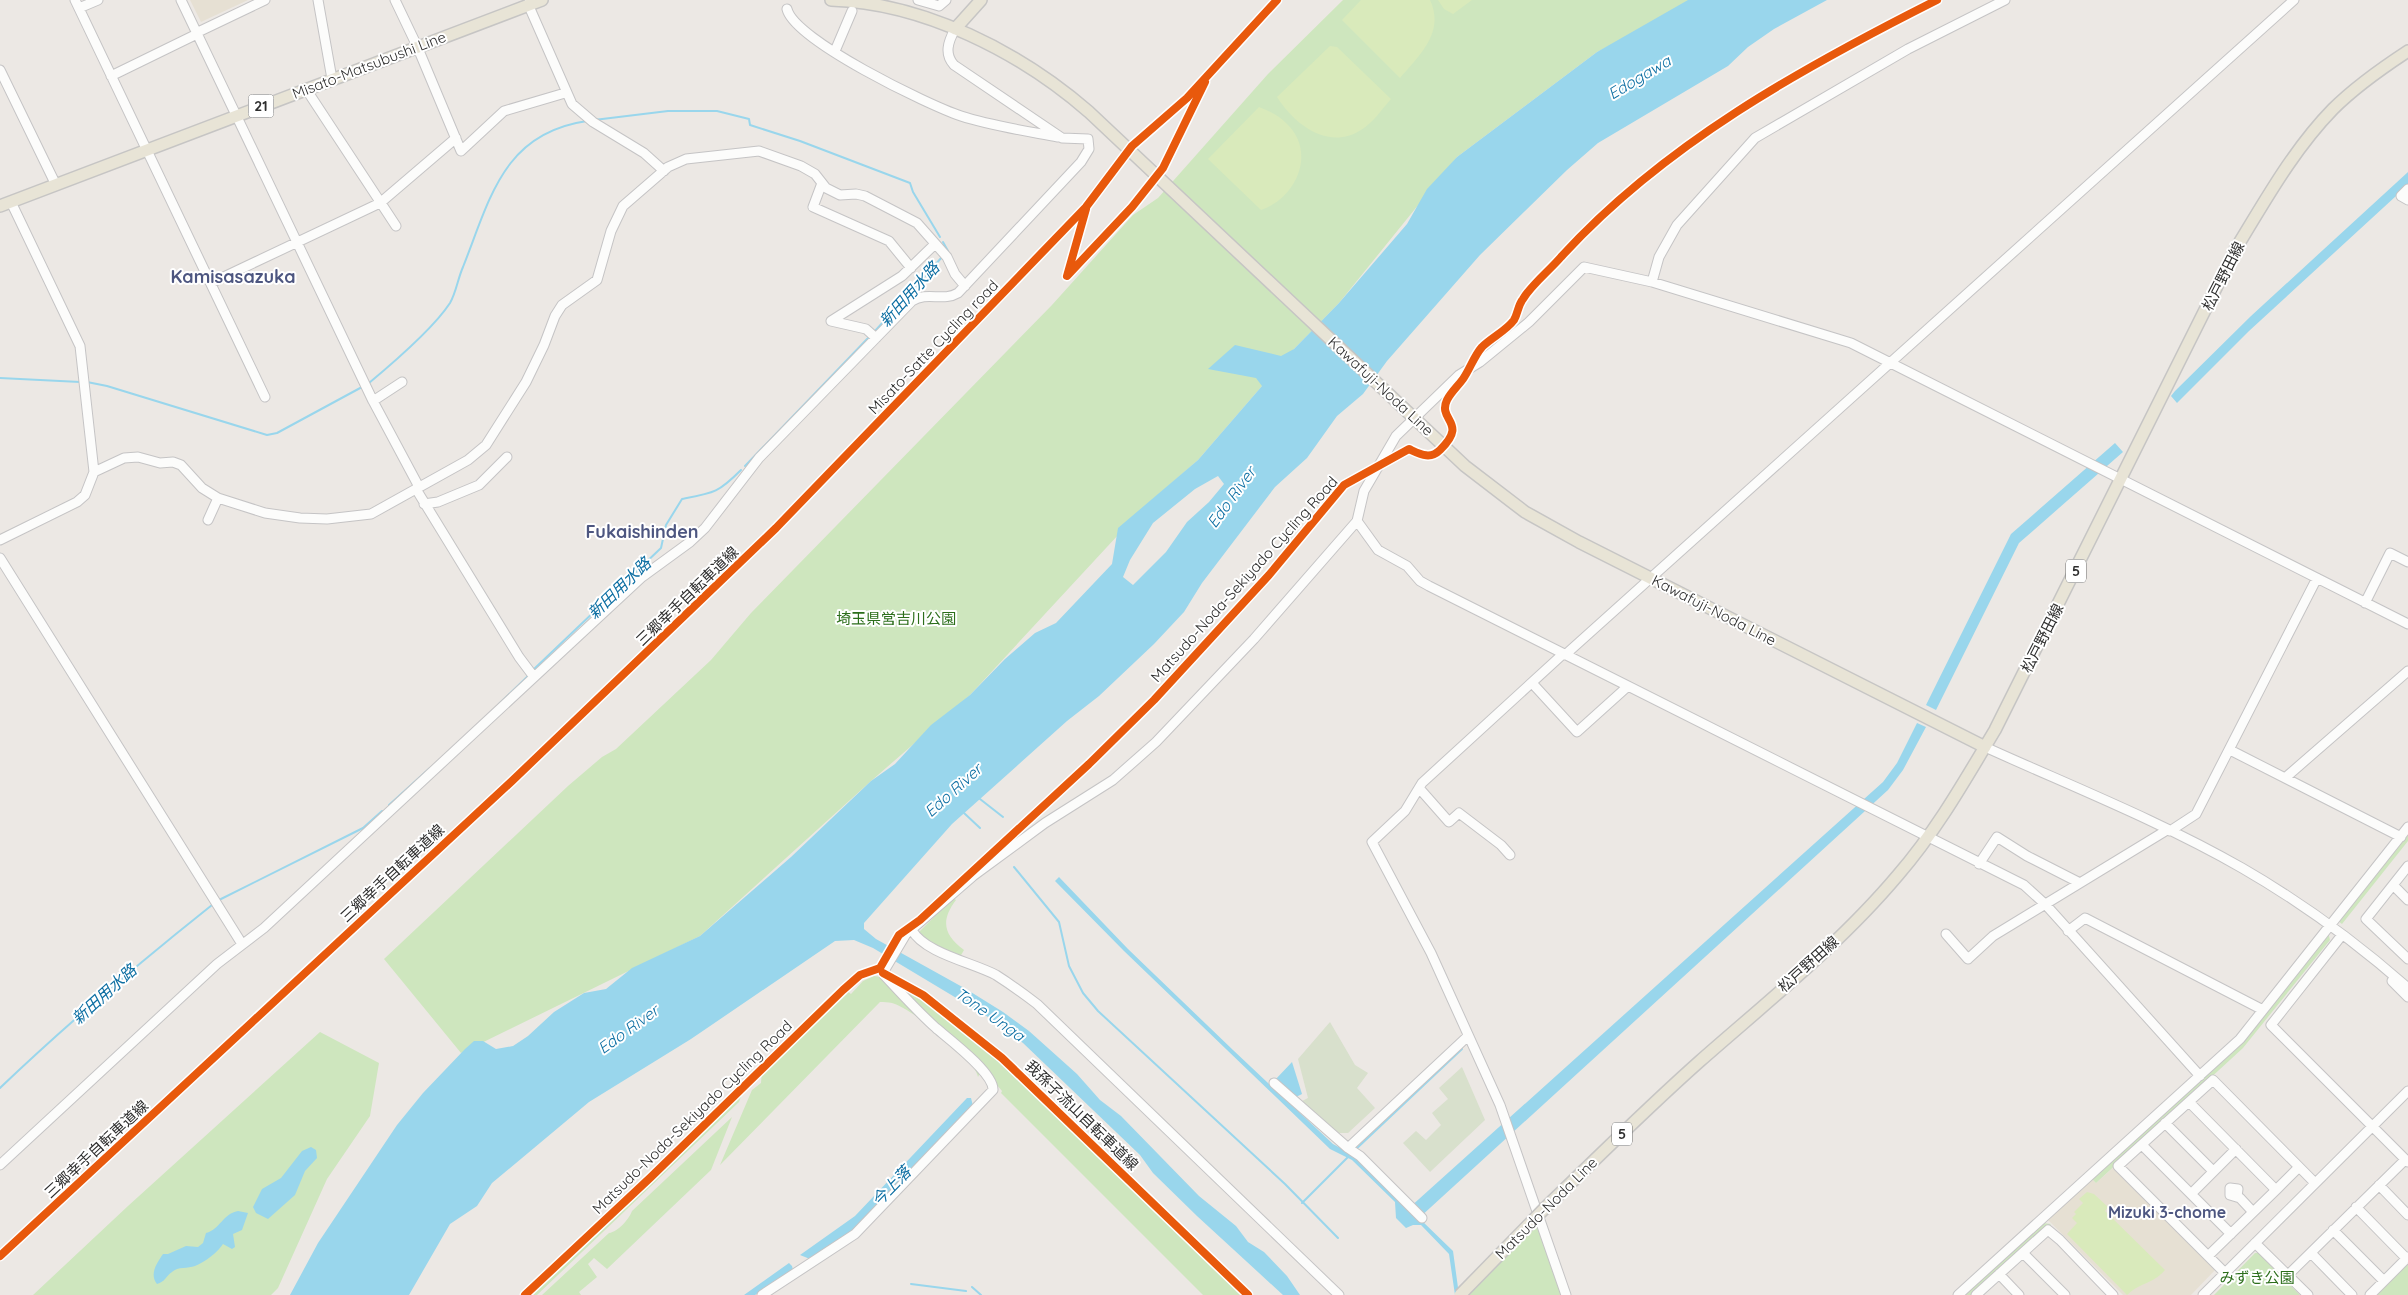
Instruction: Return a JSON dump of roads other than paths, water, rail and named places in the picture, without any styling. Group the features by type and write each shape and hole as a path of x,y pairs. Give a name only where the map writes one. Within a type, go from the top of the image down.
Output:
{"main road":[{"name":"Misato-Matsubushi Line","path":"6,204 417,46 523,3 542,0"},
{"path":"830,0 894,10 955,29 981,0"},
{"name":"Kawafuji-Noda Line","path":"955,29 980,40 1040,73 1089,112 1489,486 1540,521 1985,747"},
{"name":"松戸野田線","path":"1928,838 1954,801 2022,679 2235,250 2297,151 2333,109 2380,70 2408,51"},
{"name":"Matsudo-Noda Line","path":"1460,1295 1546,1207 1626,1130 1854,922 1898,876 1928,838"}],"street":[{"path":"98,0 77,4 265,397"},
{"path":"181,0 373,401 418,488 424,504 514,649 534,677"},
{"path":"111,76 265,0"},
{"path":"318,0 332,79"},
{"path":"395,0 417,46 461,151 504,112 565,93"},
{"path":"918,0 939,6 946,0"},
{"path":"1652,282 1659,257 1676,225 1755,138 1908,49 2005,0"},
{"path":"1566,1295 1505,1118 1409,909 1372,842 1401,816 1419,788 1532,683 2294,0"},
{"path":"523,3 565,93 581,114 644,153 664,170"},
{"path":"0,1165 217,964 264,928 642,577 698,535 714,518 753,465 916,298 926,296 952,297 965,286 1081,162 1088,152 1089,140 1086,138 1073,140 981,122 931,105 835,51 793,22 787,9"},
{"path":"835,51 852,10"},
{"path":"955,29 948,48 949,60 954,66 1062,138"},
{"path":"0,70 56,185"},
{"path":"306,89 396,226"},
{"path":"211,283 380,204 456,138"},
{"path":"94,472 104,466 130,457 143,458 160,464 172,462 186,468 202,488 218,498 266,513 300,518 327,519 372,514 468,460 486,445 526,382 562,305 597,280 611,230 623,206 664,170 686,159 759,151 801,166 815,174 822,183 840,195 856,194 865,196 914,220 948,257 955,274 965,286"},
{"path":"822,183 814,207 889,241 911,268"},
{"path":"2408,189 2400,196 2408,200"},
{"path":"0,540 81,499 94,472 80,346 6,204"},
{"path":"876,338 866,329 831,321 911,268 935,244"},
{"path":"762,1295 855,1234 993,1090 990,1081 967,1053 936,1028 884,975 886,967 902,939 987,864 1113,780 1142,756 1254,639 1357,521 1366,485 1377,472 1396,436 1412,415 1459,375 1480,362 1529,322 1584,266 1652,282 1832,336 1890,362 2408,624"},
{"path":"373,401 402,382"},
{"path":"424,504 438,502 479,485 508,457"},
{"path":"210,518 218,498"},
{"path":"1357,521 1378,550 1408,566 1420,580 1564,655 2024,885 2046,905 2200,1076"},
{"path":"2365,603 2390,553 2408,562"},
{"path":"2,562 242,944"},
{"path":"1946,934 1968,959 1993,936 2196,814 2317,578"},
{"path":"2285,778 2408,671"},
{"path":"1532,683 1577,732 1628,687"},
{"path":"1985,747 2169,830 2257,877 2329,925 2408,988"},
{"path":"2230,750 2400,837"},
{"path":"1419,788 1449,822 1459,813 1501,844 1510,855"},
{"path":"1958,1295 2240,1040 2408,827"},
{"path":"1979,864 1997,837 2027,856 2080,883"},
{"path":"2408,866 2366,919 2408,958"},
{"path":"2392,886 2408,900"},
{"path":"2068,931 2085,918 2263,1010"},
{"path":"912,930 916,937 934,948 995,975 1037,1004 1339,1295"},
{"path":"2342,935 2408,997"},
{"path":"2288,1275 2356,1207 2407,1161 2271,1025 2342,935"},
{"path":"1348,1148 1468,1036"},
{"path":"2225,1273 2118,1166 2213,1080 2316,1183"},
{"path":"1274,1083 1348,1148 1360,1156 1422,1218"},
{"path":"2203,1295 2408,1091"},
{"path":"2189,1102 2276,1190"},
{"path":"2165,1123 2213,1171"},
{"path":"2142,1145 2231,1234"},
{"path":"2190,1194 2236,1149"},
{"path":"2208,1256 2299,1167"},
{"path":"2379,1185 2408,1215"},
{"path":"2237,1197 2253,1212"},
{"path":"2356,1207 2407,1257 2370,1295"},
{"path":"1976,1295 2048,1230 2113,1295"},
{"path":"2333,1230 2384,1281"},
{"path":"2255,1243 2308,1295"},
{"path":"2023,1253 2065,1295"},
{"path":"2310,1253 2352,1295"},
{"path":"1999,1274 2020,1295"}],"water":[{"path":"1688,0 1827,0 1774,29 1748,47 1728,66 1598,143 1567,170 1480,255 1387,361 1363,394 1337,416 1307,458 1275,487 1202,583 1184,612 1154,644 1099,696 1067,721 952,824 864,923 864,929 876,939 966,989 1029,1031 1077,1074 1100,1100 1121,1116 1199,1196 1236,1226 1248,1242 1264,1252 1287,1276 1300,1295 1283,1295 1197,1216 1153,1173 1140,1155 1023,1043 998,1023 873,948 854,940 835,941 691,1039 589,1102 492,1183 477,1206 450,1224 409,1295 290,1295 318,1243 397,1125 423,1093 465,1049 474,1041 483,1041 496,1049 513,1046 528,1036 554,1012 584,993 606,989 632,968 700,936 791,857 871,781 895,764 931,725 970,695 1005,659 1035,633 1056,623 1112,564 1118,528 1198,460 1262,386 1256,378 1208,369 1235,345 1281,356 1294,349 1339,303 1407,224 1427,189 1457,157 1597,52","holes":["1218,476 1224,484 1209,502 1187,522 1166,552 1133,585 1123,577 1130,560 1153,523 1195,489"]},
{"path":"2408,172 2408,185 2249,331 2177,403 2171,396 2175,391 2251,316"},
{"path":"2115,443 2123,452 2019,543 1936,710 1926,705 2011,534"},
{"path":"1917,723 1926,727 1903,770 1888,790 1419,1218 1453,1251 1459,1295 1455,1295 1449,1254 1421,1225 1413,1225 1406,1228 1396,1218 1395,1202 1352,1160 1330,1149 1124,951 1055,881 1059,877 1128,949 1233,1050 1333,1144 1355,1156 1409,1208 1883,782 1897,763"},
{"path":"1292,1062 1302,1094 1296,1097 1275,1080"},
{"name":"今上落","path":"967,1098 971,1098 973,1106 852,1231 810,1259 800,1255 855,1216"},
{"path":"311,1147 316,1150 317,1158 305,1171 295,1195 268,1219 256,1213 253,1207 262,1189 281,1178 302,1151"},
{"path":"238,1211 248,1213 242,1230 233,1234 235,1247 232,1249 223,1244 203,1262 192,1267 174,1270 162,1282 157,1284 154,1272 163,1254 168,1254 186,1246 198,1247 203,1243 206,1233 215,1228 228,1215"},
{"path":"789,1263 793,1270 755,1295 744,1295"}],"waterway":[{"path":"594,120 668,111 717,111 749,119 750,125 800,141 910,183 913,192 940,237"},
{"path":"369,383 401,356 434,324 450,303 492,194 504,173 518,155 536,139 559,128 587,121"},
{"path":"943,242 948,251"},
{"name":"新田用水路","path":"875,331 943,256"},
{"name":"新田用水路","path":"745,466 870,336"},
{"path":"0,378 80,382"},
{"path":"87,382 107,386 267,435 277,433 362,387"},
{"name":"新田用水路","path":"533,670 661,548 666,525 682,499 715,491 741,470"},
{"name":"新田用水路","path":"499,704 528,676"},
{"name":"新田用水路","path":"389,805 430,768"},
{"path":"980,799 1003,817"},
{"name":"新田用水路","path":"219,900 363,828 382,811"},
{"path":"964,813 980,828"},
{"path":"1014,867 1059,922 1069,966 1083,993 1098,1011 1285,1184 1338,1238"},
{"name":"新田用水路","path":"0,1088 104,994 212,905"},
{"path":"1355,1150 1462,1049"},
{"path":"1302,1203 1348,1157"},
{"path":"911,1284 966,1291"},
{"path":"972,1287 981,1295"}],"district":[{"name":"Kamisasazuka","path":"233,276"},
{"name":"Fukaishinden","path":"642,531"},
{"name":"Mizuki 3-chome","path":"2167,1212"}],"water label":[{"name":"Edogawa","path":"1639,77"},
{"name":"Edo River","path":"1231,497"},
{"name":"Edo River","path":"953,790"},
{"name":"Tone Unga","path":"990,1014"},
{"name":"Edo River","path":"628,1029"}],"park label":[{"name":"埼玉県営吉川公園","path":"896,618"},
{"name":"みずき公園","path":"2257,1277"}]}
